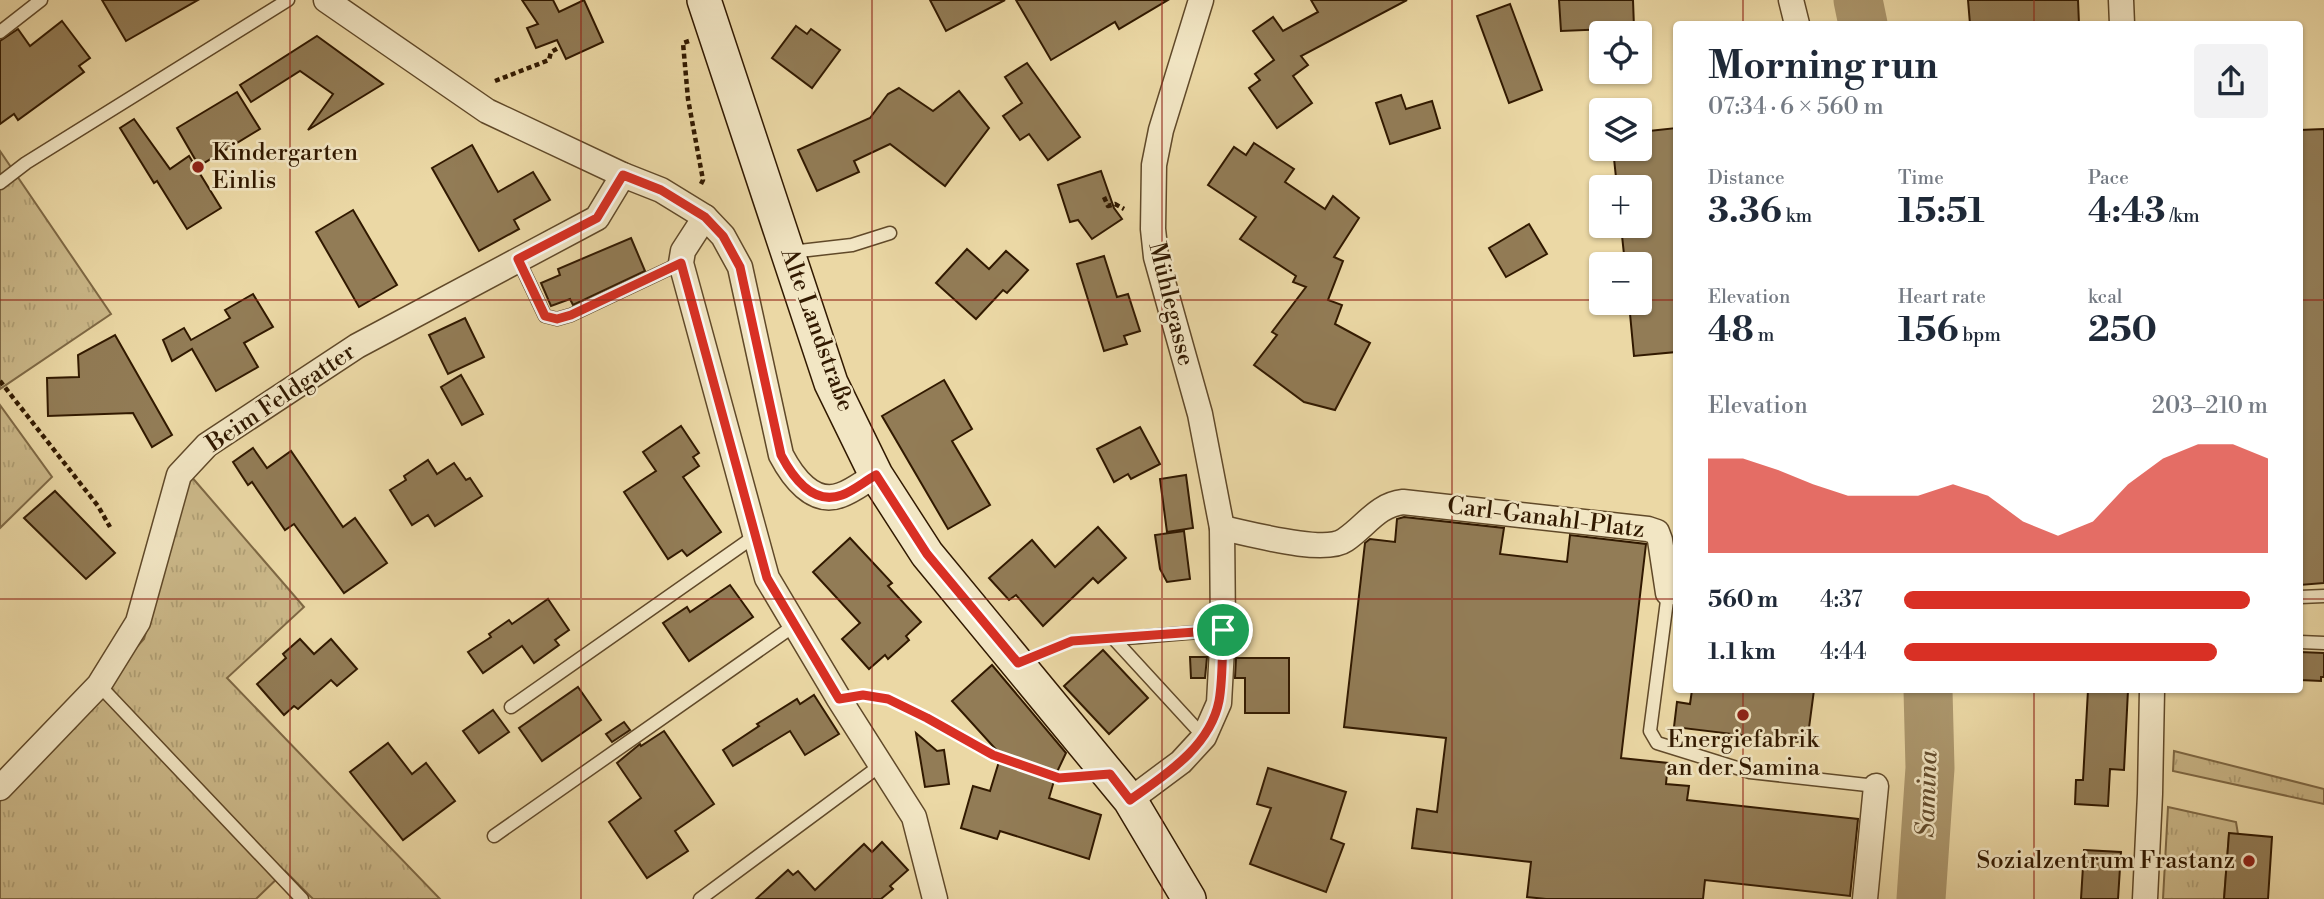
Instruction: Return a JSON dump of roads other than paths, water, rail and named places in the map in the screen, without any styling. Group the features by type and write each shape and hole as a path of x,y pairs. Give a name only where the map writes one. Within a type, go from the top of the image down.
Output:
{"main road":[{"name":"Alte Landstraße","path":"704,0 831,383 876,475 927,554 1130,800 1189,899"}],"street":[{"path":"326,0 487,111 661,190 705,217 723,236 740,267 781,455 790,473 801,486 815,494 827,496 841,496 876,475"},
{"name":"Mühlegasse","path":"1130,800 1181,762 1204,737 1219,702 1223,630 1222,528 1200,414 1156,257 1153,229 1154,165 1201,0"},
{"path":"1791,0 1796,21"},
{"path":"2121,0 2122,21"},
{"name":"Beim Feldgatter","path":"0,788 99,685 138,622 179,475 206,445 357,346 597,218 623,175"},
{"path":"705,217 683,251 681,263 767,578 914,817 935,899"},
{"name":"Carl-Ganahl-Platz","path":"1222,528 1314,546 1333,545 1343,542 1384,506 1403,502 1648,529 1657,532 1660,540 1672,594"},
{"path":"2145,899 2152,693"},
{"path":"1865,899 1876,786"}],"lane":[{"path":"0,32 41,0"},
{"path":"0,183 26,163 288,0"},
{"path":"789,253 852,245 890,233"},
{"path":"518,259 545,316 557,319 571,315 681,263"},
{"path":"511,707 755,536"},
{"name":"Carl-Ganahl-Platz","path":"1672,594 1650,731 1657,743 1750,772 1876,786"},
{"path":"2303,597 2324,596"},
{"path":"494,836 795,625"},
{"path":"1204,737 1114,639 1223,630"},
{"path":"2303,642 2324,643"},
{"path":"99,685 302,899"},
{"path":"700,899 881,765"}],"waterway":[{"name":"Samina","path":"1858,0 1862,21"},
{"name":"Samina","path":"1921,899 1930,768 1928,693"}],"place":[{"name":"Kindergarten Einlis","path":"198,167"},
{"name":"Energiefabrik an der Samina","path":"1743,715"},
{"name":"Sozialzentrum Frastanz","path":"2249,861"}]}
